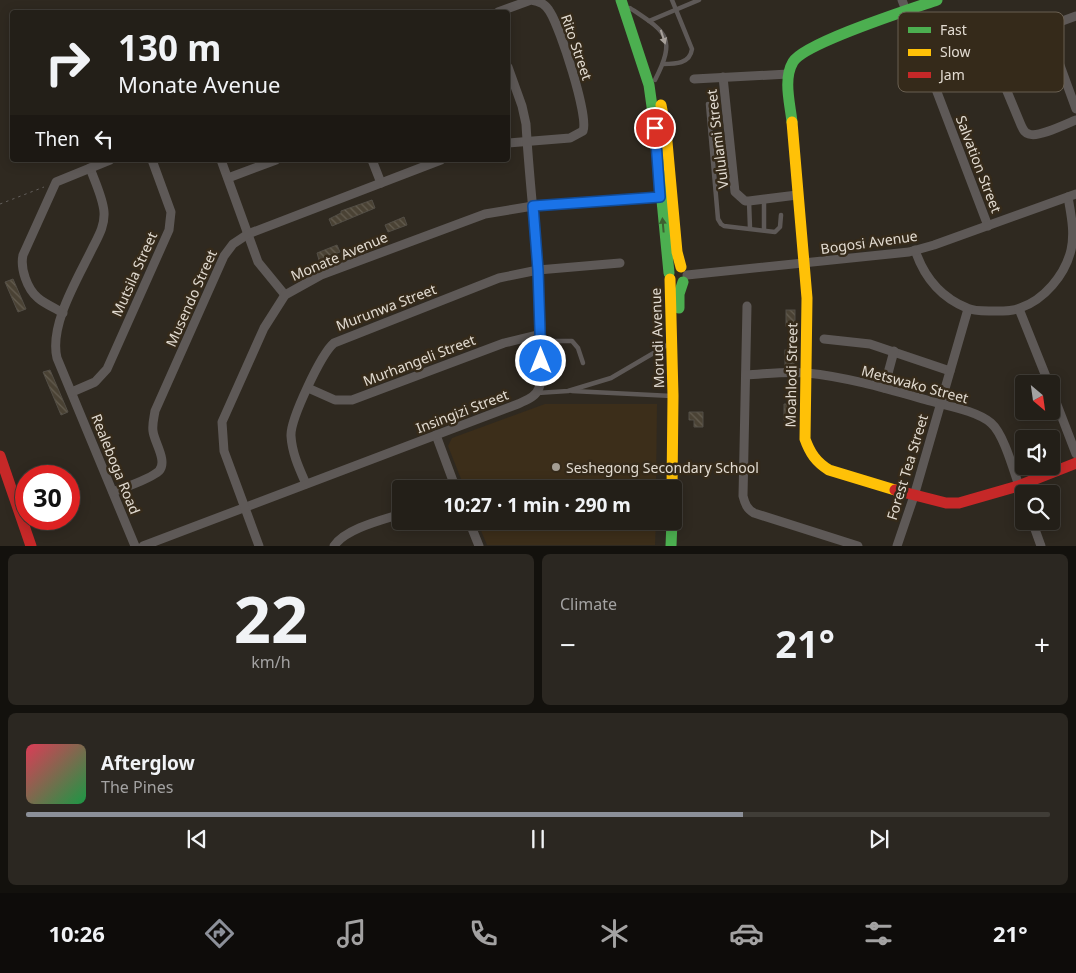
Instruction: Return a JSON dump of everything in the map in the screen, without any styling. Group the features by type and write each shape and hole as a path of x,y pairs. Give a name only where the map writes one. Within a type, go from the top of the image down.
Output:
{"street":[{"name":"Rito Street","path":"504,10 531,0 536,0 546,6 553,19 575,80 584,120 583,131 570,138 527,140"},
{"name":"Morudi Avenue","path":"621,0 649,85 666,197 683,275 678,299 678,339 673,396"},
{"name":"Salvation Street","path":"902,0 906,12"},
{"path":"906,12 937,0"},
{"name":"Morudi Avenue","path":"629,4 655,80 666,131 666,197 673,396 672,480"},
{"path":"694,79 788,74 794,60 811,48 830,39 898,15"},
{"path":"1064,20 1076,16"},
{"name":"Moahlodi Street","path":"788,74 797,195 805,264 808,324 805,439 810,453 815,460 829,470 914,496 946,503 959,503 1015,487"},
{"path":"1064,76 1076,109"},
{"path":"510,77 522,106 526,124 538,270 541,338 541,380 537,393"},
{"name":"Vululami Street","path":"724,78 734,187 738,195 750,201"},
{"name":"Salvation Street","path":"937,92 988,226"},
{"path":"1007,92 1021,125 1029,135 1076,120"},
{"path":"510,143 527,140"},
{"path":"62,312 34,294 27,281 22,261 56,182 105,162"},
{"name":"Mutsila Street","path":"72,392 95,382 102,376 169,230 171,212 153,162"},
{"path":"221,162 258,262 285,295"},
{"path":"228,178 271,162"},
{"path":"373,162 381,183"},
{"name":"Musendo Street","path":"113,492 153,475 162,466 152,428 155,412 224,256 233,244 248,234 436,162"},
{"name":"Realeboga Road","path":"90,168 104,208 103,226 62,312 55,349 135,546"},
{"path":"750,201 797,195"},
{"path":"915,250 923,272 930,282 947,298 968,309 1003,312 1019,309 1047,291 1056,281 1074,251 1072,196"},
{"name":"Bogosi Avenue","path":"683,275 901,254 1072,196"},
{"name":"Monate Avenue","path":"259,546 224,451 222,422 264,328 285,295 321,275 485,214 533,206 666,197"},
{"name":"Murunwa Street","path":"306,484 296,460 291,427 325,353 339,340 499,278 538,270 620,263"},
{"path":"670,276 673,268 683,275"},
{"path":"747,306 743,496 747,507 754,513 858,546"},
{"name":"Forest Tea Street","path":"897,546 914,496 968,309"},
{"path":"1019,309 1045,375"},
{"name":"Murhangeli Street","path":"308,388 335,400 352,400 504,343 541,338"},
{"path":"824,339 870,344 950,371"},
{"path":"884,388 894,351"},
{"name":"Metswako Street","path":"746,375 806,373 884,388 967,412 992,424 1000,436 1018,485"},
{"name":"Insingizi Street","path":"143,546 518,404 537,393"},
{"path":"1060,412 1076,454"},
{"path":"436,435 453,480"},
{"path":"0,456 31,546"},
{"name":"Moahlodi Street","path":"1021,485 1076,463"},
{"path":"334,546 342,537 351,532 392,517"},
{"path":"473,530 479,546"},
{"path":"671,546 672,530"},
{"path":"1035,530 1040,545"}],"lane":[{"path":"662,64 680,63 687,59 692,49 672,0"},
{"path":"649,20 698,0"},
{"path":"629,4 661,30 665,39 666,50 655,80"},
{"path":"708,104 718,219 721,224 724,226 775,232 779,230 781,215"},
{"path":"764,199 764,230"},
{"path":"750,201 750,228"},
{"path":"541,338 572,341 578,348 583,363"},
{"path":"568,391 611,378 672,342"},
{"path":"537,393 568,391 673,396"}],"path":[{"path":"0,204 56,182"}],"shaded area":[{"name":"Seshegong Secondary School","path":"545,404 657,404 656,480 461,480 448,446 452,438"},
{"path":"481,530 656,530 655,545 487,545"}],"building":[{"path":"372,200 375,208 332,226 329,219 341,213 341,211"},
{"path":"404,217 407,225 388,232 385,225"},
{"path":"337,245 340,252 319,260 317,253"},
{"path":"13,279 26,309 18,312 5,282"},
{"path":"786,310 795,310 795,326 786,326"},
{"path":"785,350 794,350 794,366 785,366"},
{"path":"50,370 68,412 61,415 43,372"},
{"path":"784,404 793,404 792,420 784,420"},
{"path":"689,412 703,412 703,427 694,427 694,420 689,420"}],"traffic: fast":[{"path":"621,0 649,85 669,273"},
{"path":"903,12 937,0"},
{"path":"792,122 788,76 793,62 801,54 837,36 898,14"},
{"path":"679,308 679,294 683,282"},
{"path":"671,546 672,530"}],"traffic: slow":[{"path":"661,105 666,131 677,252 681,267"},
{"path":"792,122 807,298 805,439 814,457 829,470 895,490"},
{"path":"670,279 673,396 672,480"}],"traffic: jam":[{"path":"0,456 31,546"},
{"path":"895,490 946,503 959,503 1018,486 1076,463"}],"place":[{"name":"Seshegong Secondary School","path":"556,467"}],"route":[{"path":"541,361 538,270 533,206 660,197 655,128"}]}
